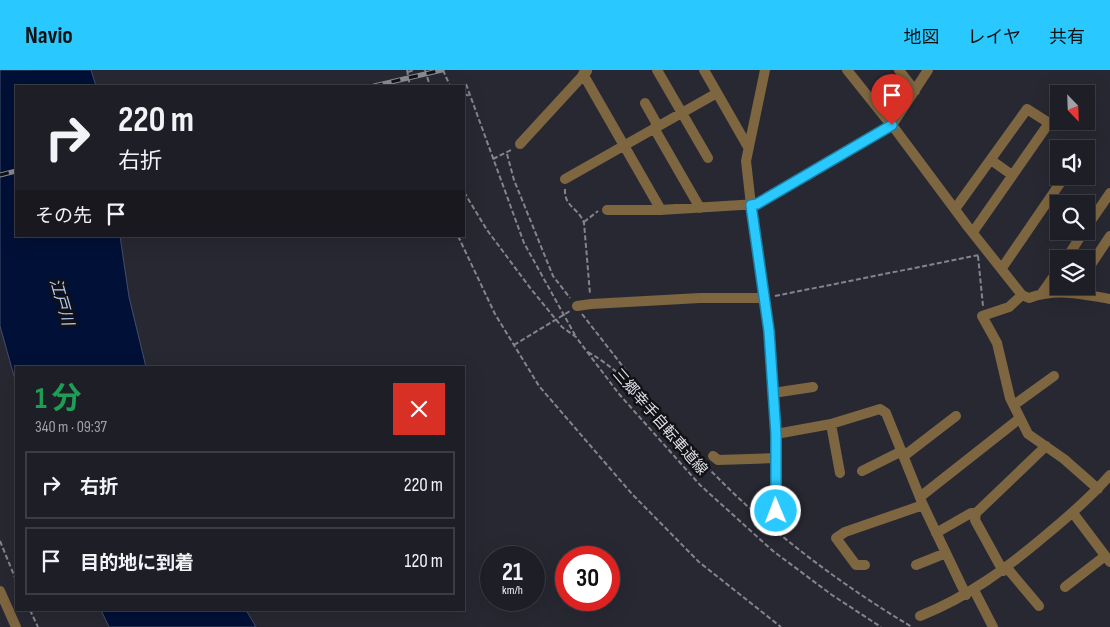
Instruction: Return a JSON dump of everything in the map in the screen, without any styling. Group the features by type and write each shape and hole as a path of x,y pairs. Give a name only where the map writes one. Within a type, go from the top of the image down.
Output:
{"street":[{"path":"658,70 708,158"},
{"path":"704,70 748,147"},
{"path":"765,70 746,161 765,298 776,434 776,511"},
{"path":"847,70 892,125 1022,294 1029,298 1050,292"},
{"path":"899,70 915,91"},
{"path":"607,210 661,210 757,204 892,125 928,70"},
{"path":"520,144 585,72 661,210"},
{"path":"565,179 717,94"},
{"path":"645,103 700,208"},
{"path":"955,209 1027,109 1050,123 973,232"},
{"path":"991,160 1012,176"},
{"path":"1002,268 1060,185"},
{"path":"1095,215 1110,193"},
{"path":"1095,258 1110,236"},
{"path":"1042,293 1050,282"},
{"path":"1022,294 1008,307 982,316 997,343 1006,385 1019,419 1028,434 1046,446 1098,489"},
{"path":"1095,295 1110,299"},
{"path":"577,306 700,298 765,298"},
{"path":"1014,405 1054,376"},
{"path":"773,392 812,387"},
{"path":"776,434 830,424 880,409 886,413 936,533 946,553 993,627"},
{"path":"862,471 903,453 956,416"},
{"path":"865,565 856,565 836,538 845,532 922,501 1019,419"},
{"path":"830,424 840,472"},
{"path":"1039,606 1005,570 975,520 976,513 1046,446"},
{"path":"713,456 718,460 776,458"},
{"path":"920,616 970,592 1005,570 1073,513 1110,475"},
{"path":"936,533 970,513 976,513"},
{"path":"1064,587 1107,559 1073,513"},
{"path":"916,565 946,553"},
{"path":"0,591 16,627"}],"path":[{"path":"410,85 407,71 414,70"},
{"path":"425,70 430,85"},
{"path":"443,70 450,85"},
{"path":"466,84 524,243 576,337"},
{"path":"465,94 470,96"},
{"path":"493,159 507,154 514,180 553,276 635,382 633,388"},
{"path":"565,179 564,197 570,206 581,214 584,223 591,304"},
{"name":"三郷幸手自転車道線","path":"465,194 506,257 556,319 576,337 659,441 729,512 773,551 881,627"},
{"path":"584,223 597,211 607,210"},
{"path":"458,237 495,314 539,386 632,494 699,562 780,627"},
{"path":"765,298 990,253"},
{"path":"978,255 984,316"},
{"path":"514,345 567,312"},
{"path":"586,351 600,359 633,388 734,494 829,571 876,605 912,627"},
{"path":"0,541 15,578"},
{"path":"30,611 38,627"}],"water":[{"name":"江戸川","path":"0,70 91,70 96,85 15,85 15,237 120,237 129,297 146,366 15,366 15,379 0,326"},
{"path":"101,611 247,611 256,627 109,627"}],"railway":[{"path":"378,85 442,70"},
{"path":"0,175 15,171"}],"route":[{"path":"776,511 776,434 769,331 751,205 757,204 892,125"}]}
